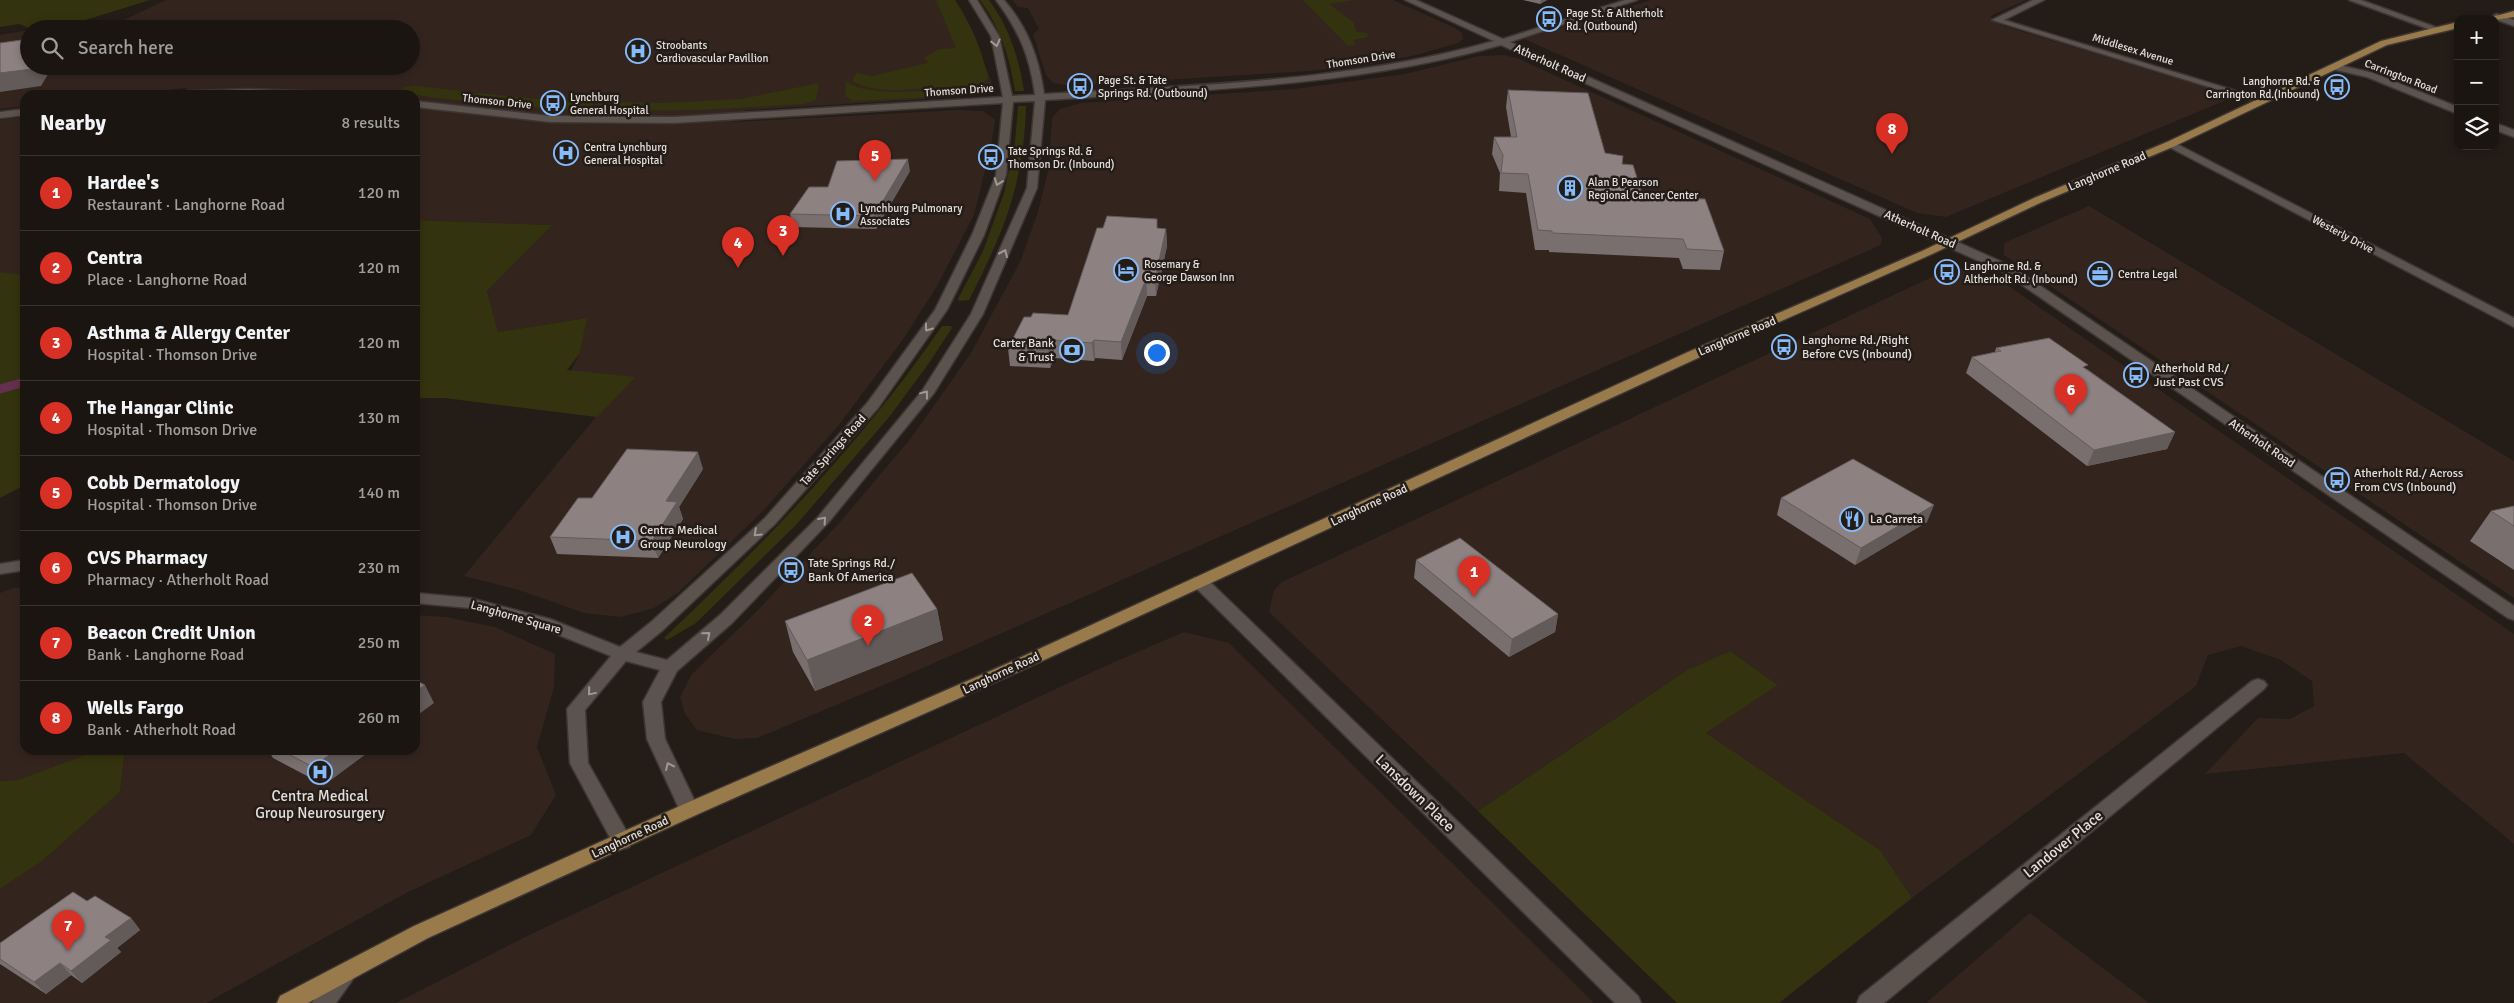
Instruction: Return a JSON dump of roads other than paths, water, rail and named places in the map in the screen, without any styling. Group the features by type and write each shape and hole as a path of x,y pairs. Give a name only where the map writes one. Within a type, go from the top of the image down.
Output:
{"main road":[{"path":"2499,17 2514,14"},
{"name":"Langhorne Road","path":"288,1003 350,968 421,932 690,810 1010,669 1693,355 1950,242 2044,198 2171,144 2384,43 2454,26"}],"street":[{"name":"Tate Springs Road","path":"622,841 579,763 576,709 622,654 657,626 770,521 873,405 941,310 978,235 1001,176 1008,100 995,36 973,0"},
{"path":"690,810 656,739 652,702 670,667 726,619 824,520 932,385 977,314 1032,188 1040,97 1037,76 1027,41 1013,16 1000,0"},
{"name":"Atherholt Road","path":"1409,0 2007,269 2514,614"},
{"name":"Thomson Drive","path":"420,105 550,119 612,121 692,119 1195,88 1326,77 1416,63 1501,41 1633,0"},
{"name":"Middlesex Avenue","path":"2040,0 1996,20 2264,101"},
{"path":"2352,0 2437,29"},
{"path":"2499,19 2514,23"},
{"name":"Carrington Road","path":"2335,67 2370,75 2454,109"},
{"path":"0,115 20,113"},
{"path":"2499,128 2514,134"},
{"name":"Westerly Drive","path":"2171,144 2514,323"},
{"path":"0,570 20,566"},
{"name":"Lansdown Place","path":"1200,582 1630,1003"},
{"name":"Langhorne Square","path":"420,598 470,603 544,623 622,654 670,667"},
{"name":"Landover Place","path":"1868,1003 2258,685"},
{"path":"323,1003 350,968"}],"waterway":[{"path":"0,389 20,383"}],"place":[{"name":"Page St. & Altherholt Rd. (Outbound)","path":"1549,19"},
{"name":"Stroobants Cardiovascular Pavillion","path":"638,51"},
{"name":"Page St. & Tate Springs Rd. (Outbound)","path":"1080,86"},
{"name":"Langhorne Rd. & Carrington Rd.(Inbound)","path":"2337,87"},
{"name":"Lynchburg General Hospital","path":"553,103"},
{"name":"Centra Lynchburg General Hospital","path":"566,153"},
{"name":"Wells Fargo","path":"1892,154"},
{"name":"Tate Springs Rd. & Thomson Dr. (Inbound)","path":"991,157"},
{"name":"Cobb Dermatology","path":"875,181"},
{"name":"Alan B Pearson Regional Cancer Center","path":"1570,188"},
{"name":"Lynchburg Pulmonary Associates","path":"843,214"},
{"name":"Asthma & Allergy Center","path":"783,256"},
{"name":"The Hangar Clinic","path":"738,268"},
{"name":"Rosemary & George Dawson Inn","path":"1126,270"},
{"name":"Langhorne Rd. & Altherholt Rd. (Inbound)","path":"1947,272"},
{"name":"Centra Legal","path":"2100,274"},
{"name":"Langhorne Rd./Right Before CVS (Inbound)","path":"1784,347"},
{"name":"Carter Bank & Trust","path":"1072,350"},
{"name":"Atherhold Rd./ Just Past CVS","path":"2136,375"},
{"name":"CVS Pharmacy","path":"2071,415"},
{"name":"Atherholt Rd./ Across From CVS (Inbound)","path":"2337,480"},
{"name":"La Carreta","path":"1852,519"},
{"name":"Centra Medical Group Neurology","path":"623,537"},
{"name":"Tate Springs Rd./ Bank Of America","path":"791,570"},
{"name":"Hardee's","path":"1474,597"},
{"name":"Centra","path":"868,646"},
{"name":"Centra Medical Group Neurosurgery","path":"320,772"},
{"name":"Beacon Credit Union","path":"68,951"}]}
